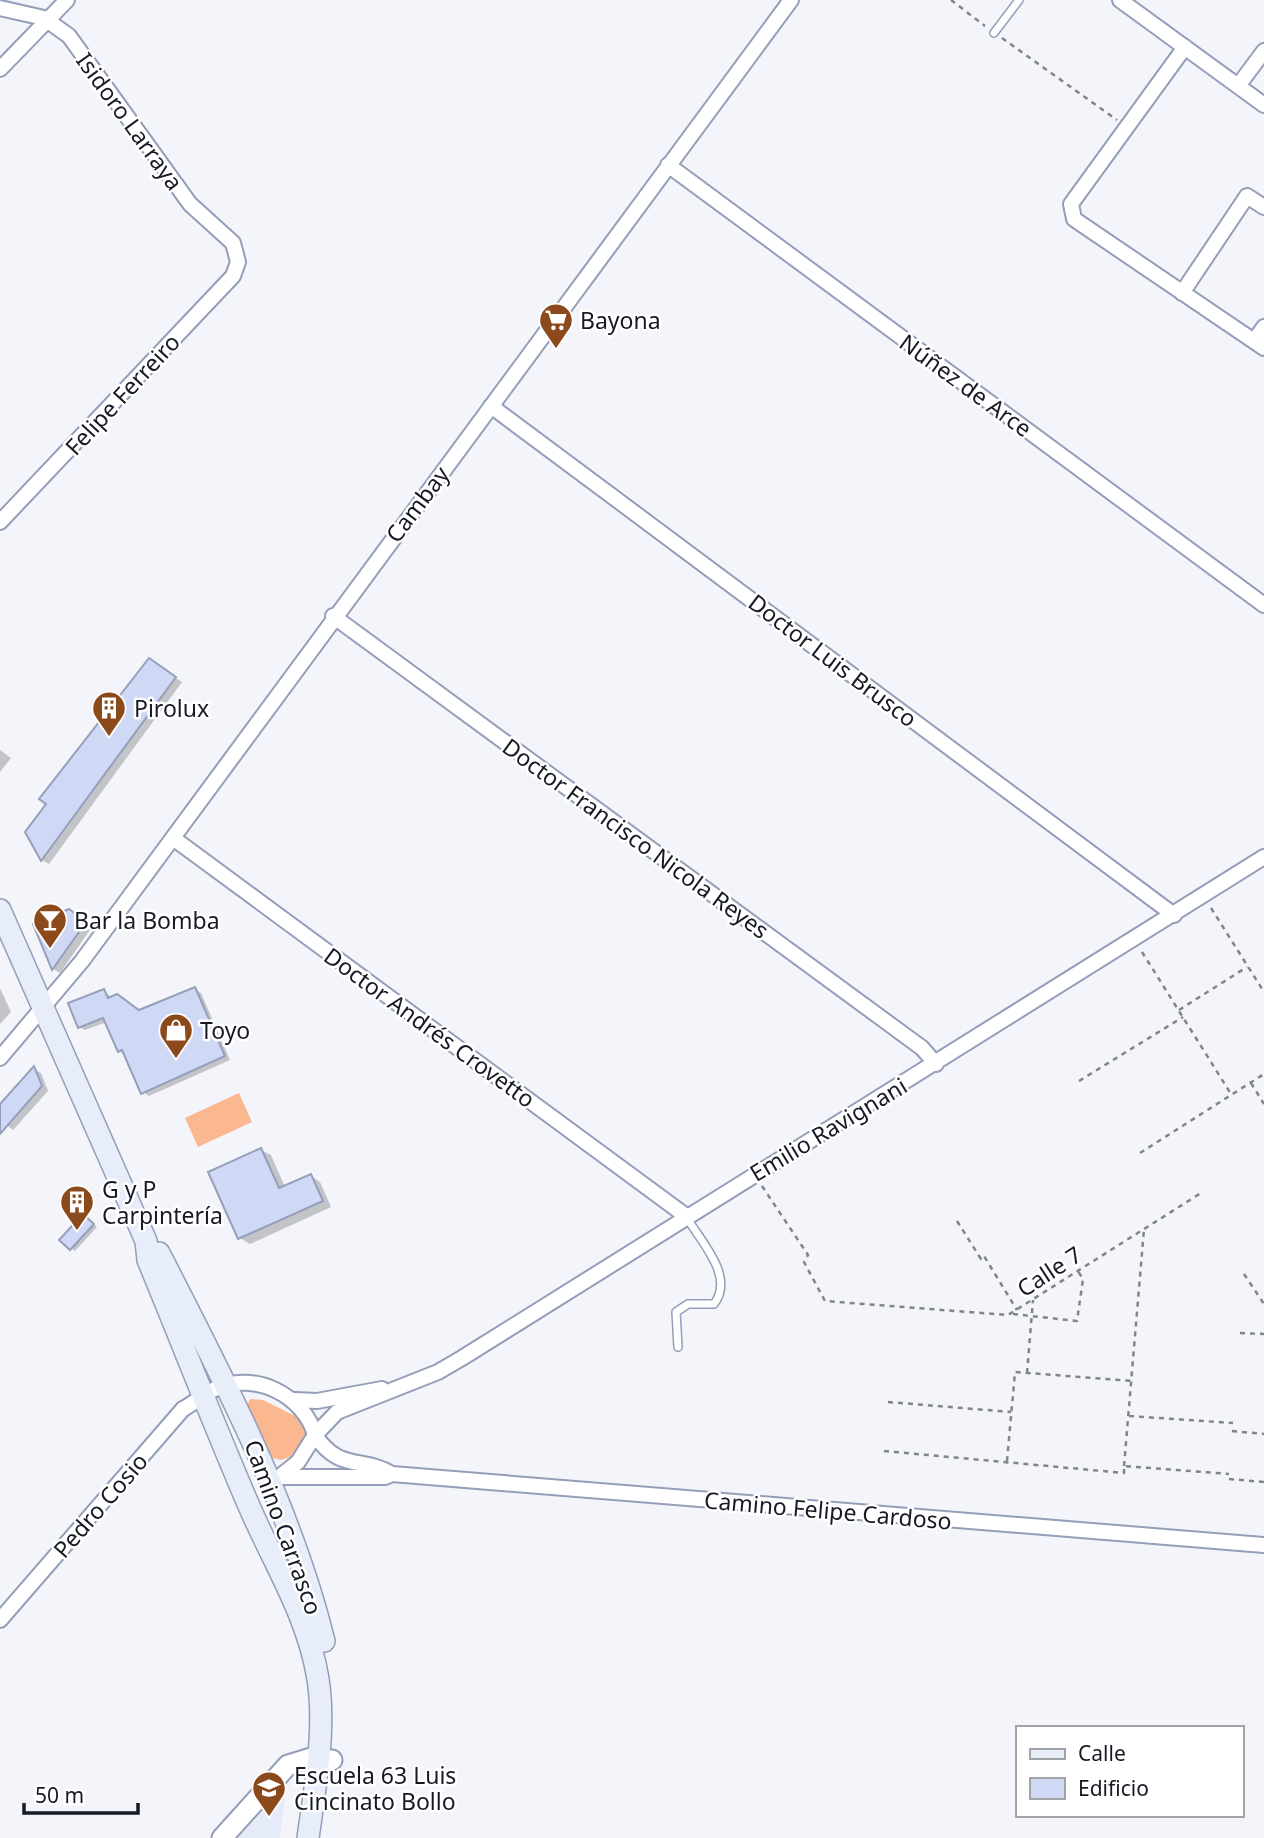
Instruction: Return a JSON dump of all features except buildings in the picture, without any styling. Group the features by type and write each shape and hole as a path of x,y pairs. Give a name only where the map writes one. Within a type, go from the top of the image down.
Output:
{"main road":[{"name":"Camino Carrasco","path":"0,909 146,1241 148,1260 250,1509 306,1626 318,1682 325,1760 321,1838"},
{"name":"Camino Carrasco","path":"146,1241 158,1252 274,1479 324,1640 333,1718 308,1838"},
{"path":"204,1395 250,1469 274,1479"}],"street":[{"path":"0,69 67,0"},
{"name":"Cambay","path":"0,1058 82,961 791,0"},
{"path":"1120,0 1264,105"},
{"name":"Isidoro Larraya","path":"0,8 48,20 69,36 190,204 233,243 238,262"},
{"path":"1185,47 1071,204 1074,219 1259,344 1264,327"},
{"path":"1238,86 1264,51"},
{"name":"Núñez de Arce","path":"668,164 1264,605"},
{"path":"1182,293 1247,196 1264,207"},
{"name":"Felipe Ferreiro","path":"0,522 233,276 238,262"},
{"name":"Doctor Luis Brusco","path":"491,405 1174,915"},
{"name":"Doctor Francisco Nicola Reyes","path":"334,616 922,1048 936,1063"},
{"name":"Doctor Andrés Crovetto","path":"173,838 686,1216"},
{"name":"Emilio Ravignani","path":"274,1479 308,1449 315,1435 337,1412 454,1362 1264,857"},
{"name":"Emilio Ravignani","path":"204,1395 226,1385 262,1386 295,1400 317,1401 378,1389 387,1390"},
{"name":"Pedro Cosio","path":"0,1620 183,1409 204,1395"},
{"path":"295,1400 311,1421 315,1435"},
{"name":"Camino Felipe Cardoso","path":"315,1435 324,1449 342,1461 385,1469 392,1474"},
{"name":"Camino Felipe Cardoso","path":"274,1479 384,1477 392,1474 1264,1545"},
{"path":"222,1838 280,1771 299,1761 325,1760"}],"lane":[{"path":"994,33 1019,0"},
{"path":"678,1346 676,1312 688,1304 714,1304 722,1294 722,1276 686,1216"}],"path":[{"path":"951,0 1128,128"},
{"path":"1203,896 1264,992"},
{"path":"1135,939 1231,1094"},
{"path":"1179,1010 1248,967"},
{"path":"1079,1081 1183,1017"},
{"path":"1140,1153 1264,1074"},
{"path":"1251,1082 1263,1101"},
{"name":"Calle 7","path":"755,1174 807,1255 804,1262 825,1301 1011,1314 1201,1193"},
{"path":"957,1221 981,1259 984,1256 1017,1310"},
{"path":"884,1451 1124,1473 1144,1229"},
{"path":"1011,1314 1077,1321 1083,1279 1078,1272"},
{"path":"1244,1274 1264,1304"},
{"path":"1027,1373 1033,1300"},
{"path":"1240,1333 1264,1334"},
{"path":"1007,1461 1015,1372 1132,1381"},
{"path":"888,1402 1011,1412"},
{"path":"1129,1416 1233,1423"},
{"path":"1232,1432 1264,1434"},
{"path":"1125,1466 1264,1482"}],"shaded area":[{"path":"239,1093 252,1122 198,1147 185,1118"},
{"path":"250,1399 263,1400 299,1418 306,1435 296,1455 281,1460 269,1457 247,1405"},
{"name":"Escuela 63 Luis Cincinato Bollo","path":"277,1794 285,1798 280,1838 238,1838"}],"place":[{"name":"Bayona","path":"556,350"},
{"name":"Pirolux","path":"109,738"},
{"name":"Bar la Bomba","path":"50,950"},
{"name":"Toyo","path":"176,1060"},
{"name":"G y P Carpintería","path":"77,1232"},
{"name":"Escuela 63 Luis Cincinato Bollo","path":"269,1818"}]}
